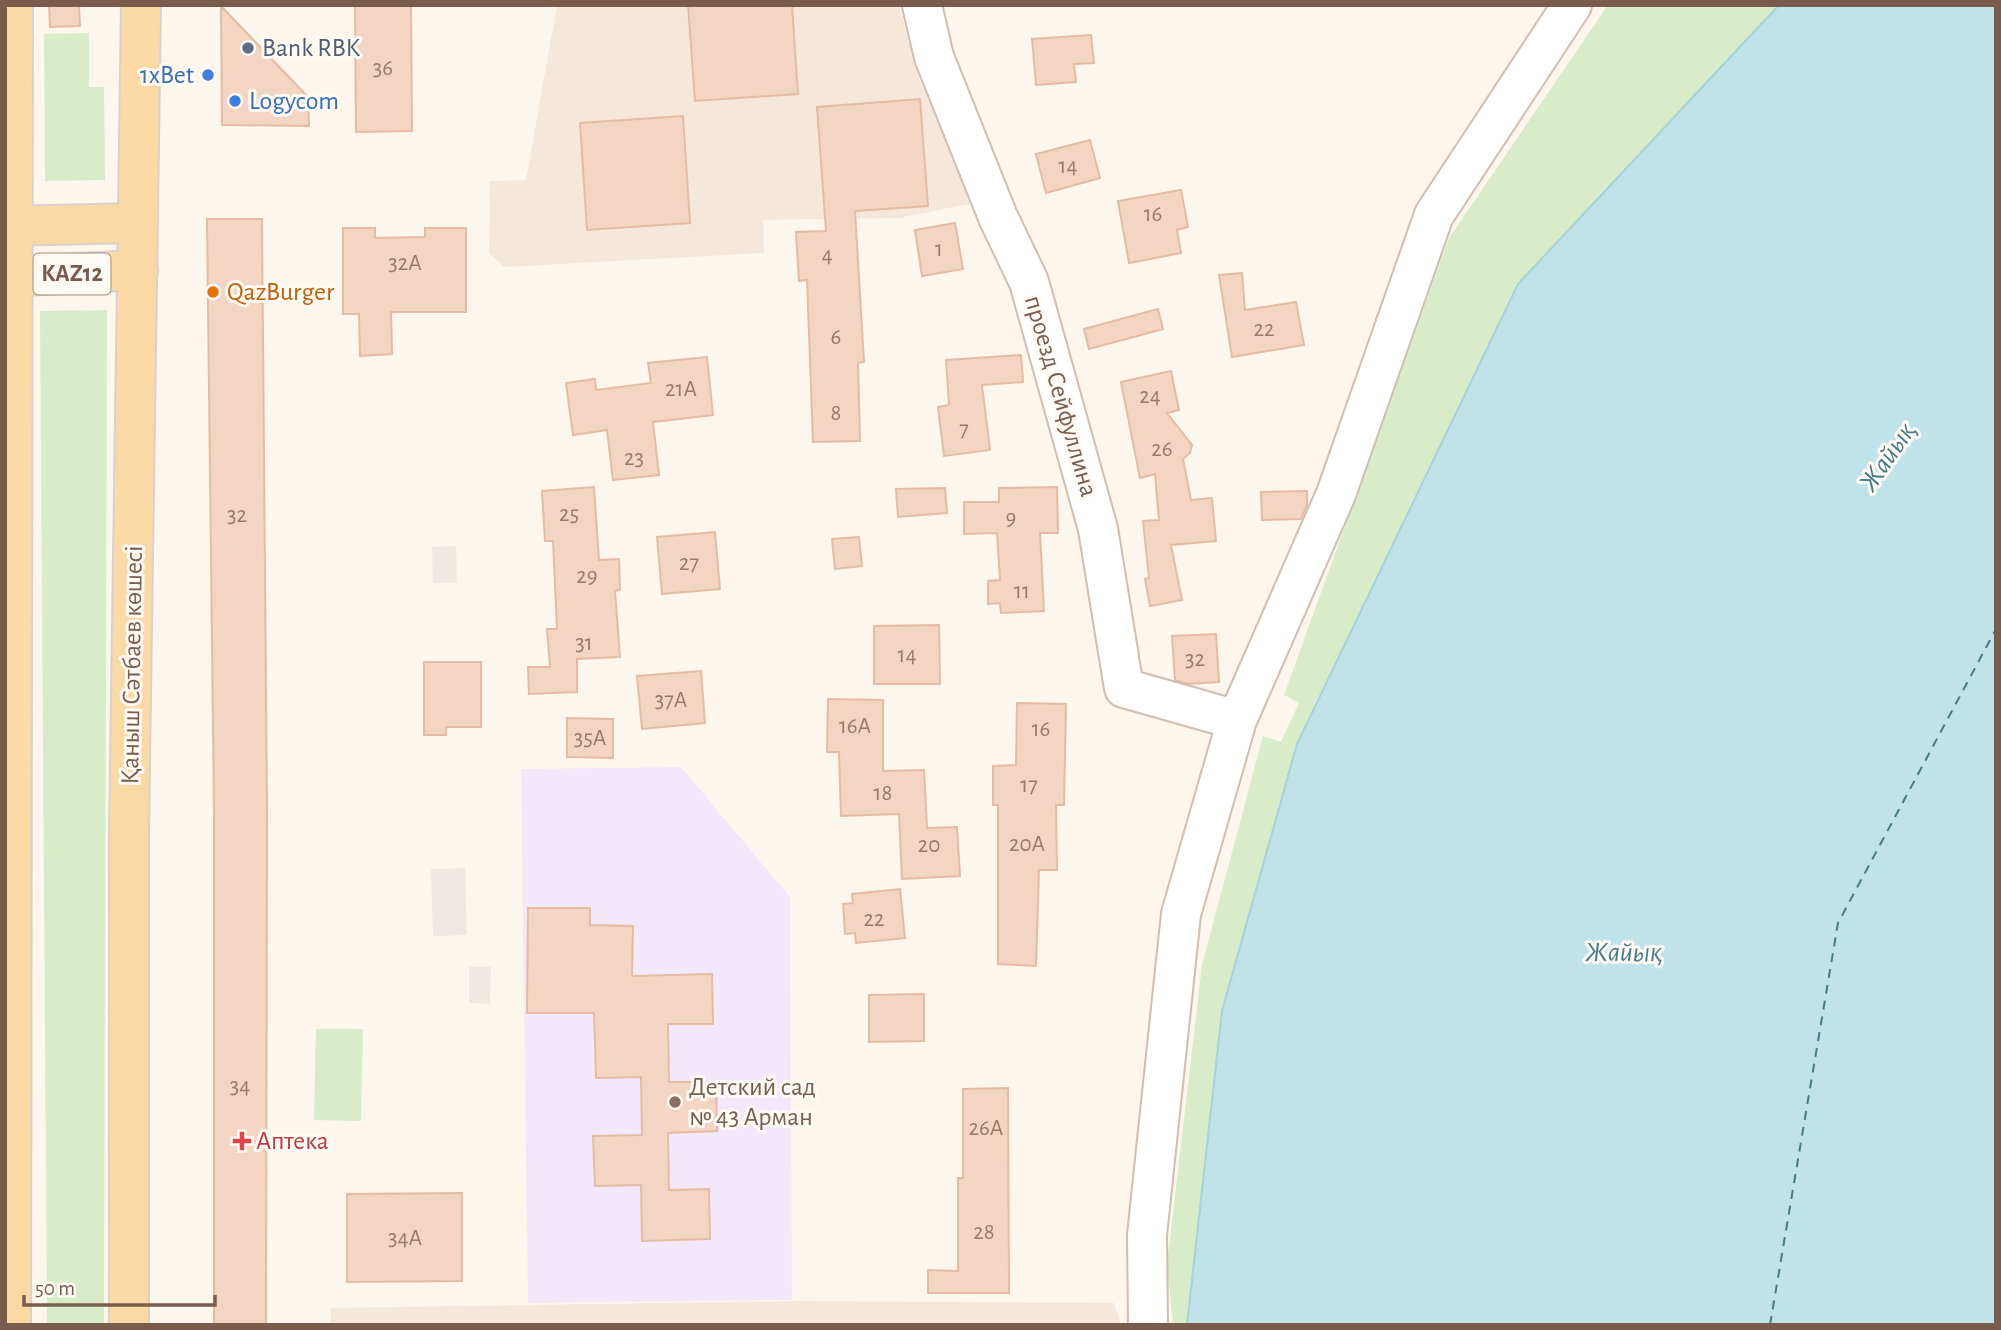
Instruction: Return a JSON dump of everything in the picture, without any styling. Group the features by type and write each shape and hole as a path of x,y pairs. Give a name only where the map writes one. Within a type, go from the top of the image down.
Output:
{"main road":[{"path":"11,1325 9,225 13,5"},
{"name":"Қаныш Сәтбаев көшесі","path":"129,1325 129,834 141,5"},
{"name":"KAZ12","path":"9,225 138,223"},
{"name":"KAZ12","path":"9,276 138,270"}],"street":[{"name":"проезд Сейфуллина","path":"922,5 934,57 998,217 1029,282 1098,528 1124,688 1237,720"},
{"path":"1148,1325 1147,1235 1181,914 1237,720 1336,494 1434,215 1572,5"}],"shaded area":[{"path":"557,5 899,5 919,79 974,203 899,218 763,220 764,253 504,267 489,253 490,181 526,180"},
{"path":"456,546 457,583 433,583 432,547"},
{"path":"681,767 790,897 792,1300 528,1303 521,769"},
{"path":"465,868 467,935 433,936 431,869"},
{"path":"469,967 491,967 490,1004 469,1003"},
{"path":"794,1301 1114,1303 1121,1325 331,1325 331,1308"}],"green space":[{"path":"1608,5 1779,5 1518,284 1222,1011 1187,1325 1173,1325 1167,1264 1202,965 1263,736 1281,742 1299,703 1284,695 1449,238"},
{"path":"89,33 89,87 104,87 105,180 45,181 44,34"},
{"path":"107,310 104,1325 47,1325 40,311"},
{"path":"316,1029 363,1029 361,1121 314,1120"}],"water":[{"name":"Жайық","path":"1779,5 1996,5 1996,1325 1187,1325 1222,1011 1297,744 1518,284"}],"building":[{"path":"49,5 79,5 80,26 50,27"},
{"path":"355,5 411,5 412,131 356,132"},
{"path":"688,5 792,5 798,94 695,101"},
{"path":"221,6 308,97 309,126 222,125"},
{"path":"1091,35 1094,63 1074,64 1076,82 1036,85 1032,39"},
{"path":"920,99 928,206 855,211 864,362 858,363 860,441 813,442 807,280 799,281 796,232 826,231 817,107"},
{"path":"683,116 690,223 587,230 580,123"},
{"path":"1090,140 1100,178 1046,193 1036,154"},
{"path":"1181,190 1188,227 1177,230 1181,253 1129,263 1118,201"},
{"path":"207,219 262,219 267,811 266,1325 214,1325 214,811"},
{"path":"955,223 963,269 922,276 915,230"},
{"path":"343,228 375,228 375,238 425,237 425,228 466,228 466,312 391,312 392,354 360,356 359,314 343,314"},
{"path":"1242,273 1245,310 1296,302 1304,345 1232,357 1219,275"},
{"path":"1158,309 1163,329 1089,349 1084,329"},
{"path":"1021,355 1023,382 982,385 990,450 944,456 938,407 949,405 946,360"},
{"path":"707,357 713,415 653,422 659,475 613,480 607,430 573,435 566,383 595,379 596,390 651,383 648,363"},
{"path":"1171,371 1179,410 1167,413 1192,445 1190,453 1183,459 1191,500 1212,498 1216,541 1171,545 1182,600 1150,606 1145,579 1149,578 1143,521 1159,520 1155,474 1140,478 1121,382"},
{"path":"594,487 599,560 619,559 620,590 615,591 620,657 577,659 577,692 529,694 528,667 550,667 547,629 557,629 553,541 545,541 542,491"},
{"path":"1057,487 1058,533 1040,533 1044,611 1001,613 1000,603 988,604 988,581 1000,580 997,533 964,534 964,502 999,502 999,488"},
{"path":"945,488 947,513 898,517 896,489"},
{"path":"1307,491 1307,505 1301,519 1262,520 1261,492"},
{"path":"715,532 720,589 662,594 657,537"},
{"path":"859,537 862,566 835,569 832,539"},
{"path":"939,625 940,684 874,684 874,626"},
{"path":"1216,634 1219,682 1189,684 1175,680 1172,636"},
{"path":"424,662 481,662 481,727 446,727 446,735 424,735"},
{"path":"701,671 705,723 642,729 637,676"},
{"path":"828,699 883,700 883,771 924,770 927,828 957,827 960,876 902,879 899,814 841,816 839,752 827,752"},
{"path":"1017,703 1066,704 1064,805 1056,805 1057,870 1039,870 1036,966 998,964 998,805 993,805 993,766 1016,765"},
{"path":"567,718 613,719 613,758 567,757"},
{"path":"900,889 905,938 856,943 855,933 845,934 843,904 853,903 852,894"},
{"path":"528,908 590,908 590,925 633,926 632,976 712,974 713,1024 668,1024 669,1082 716,1082 717,1131 668,1133 669,1190 709,1189 710,1239 642,1241 641,1185 595,1186 593,1136 642,1135 641,1077 596,1078 594,1013 527,1013"},
{"path":"924,994 924,1041 869,1042 869,995"},
{"path":"1008,1088 1009,1293 928,1293 928,1270 958,1271 958,1178 963,1178 963,1089"},
{"path":"462,1193 462,1281 347,1282 347,1194"}],"ferry route":[{"path":"1770,1325 1838,923 1996,629"}],"place":[{"name":"Bank RBK","path":"248,48"},
{"name":"1xBet","path":"208,75"},
{"name":"Logycom","path":"235,101"},
{"name":"QazBurger","path":"213,292"},
{"name":"Детский сад № 43 Арман","path":"675,1102"},
{"name":"Аптека","path":"242,1141"}]}
